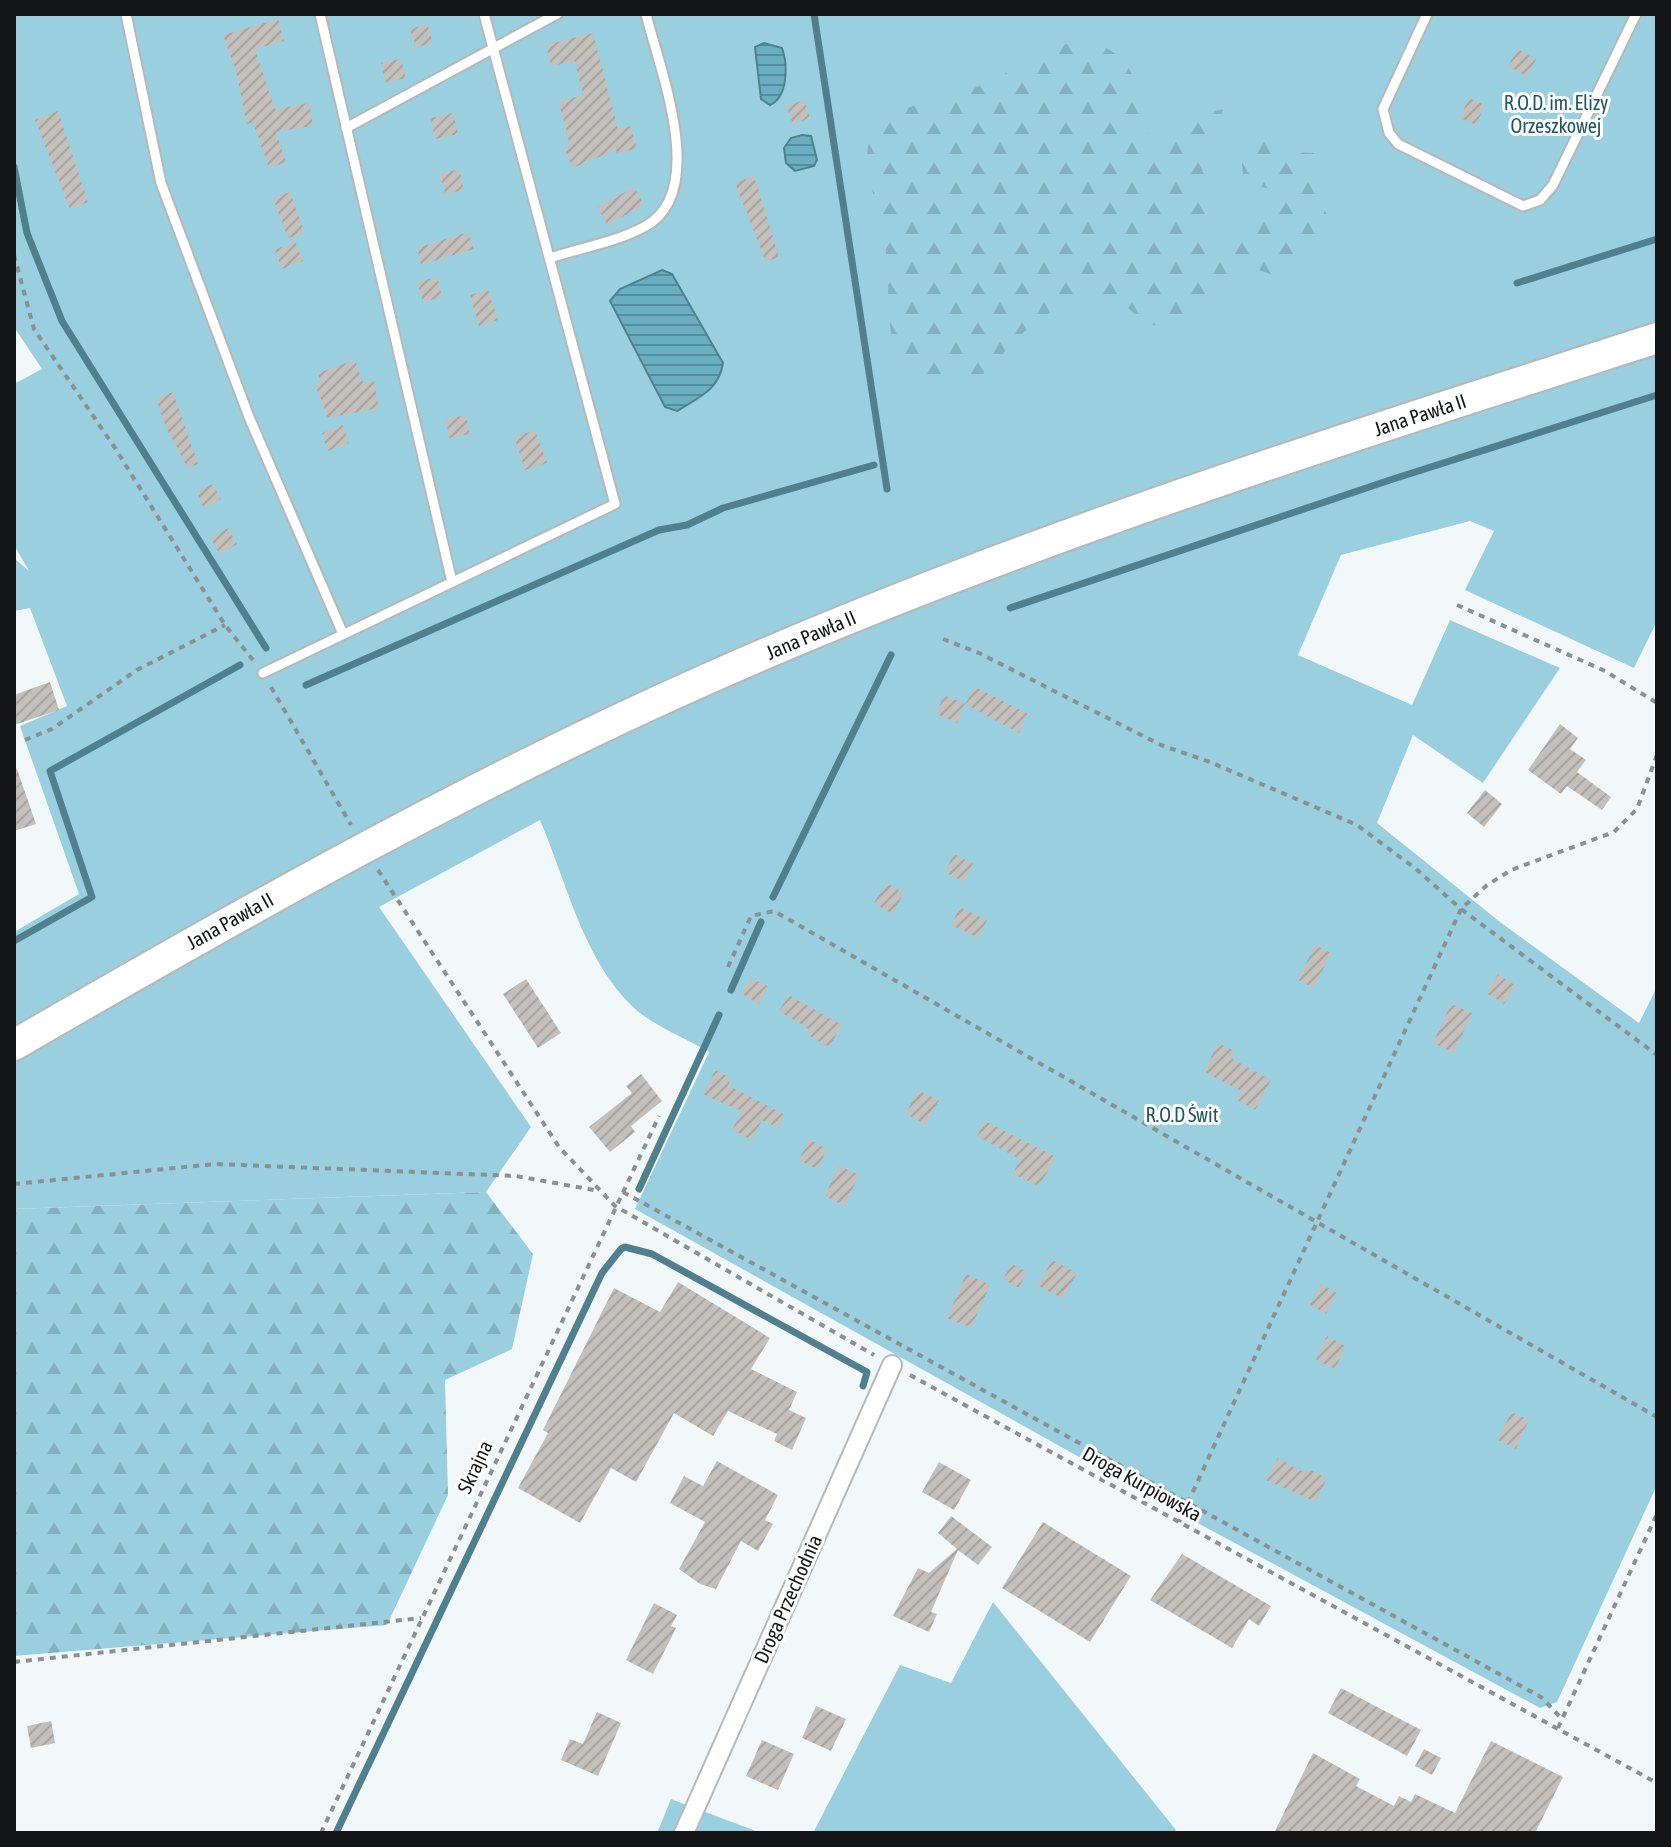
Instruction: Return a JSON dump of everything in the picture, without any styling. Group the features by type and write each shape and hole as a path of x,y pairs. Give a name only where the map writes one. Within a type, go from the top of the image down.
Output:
{"main road":[{"name":"Jana Pawła II","path":"14,1045 312,875 604,727 719,674 942,581 1120,515 1657,338"}],"street":[{"name":"Droga Przechodnia","path":"684,1833 892,1365"}],"lane":[{"path":"126,14 161,183 249,417 343,634"},
{"path":"320,14 452,582"},
{"path":"263,673 615,504 484,14"},
{"path":"346,128 557,14"},
{"path":"550,258 645,227 665,209 678,175 678,142 646,14"},
{"path":"1427,14 1383,109 1389,133 1398,144 1523,206 1540,200 1553,185 1636,14"}],"path":[{"path":"14,255 34,329 115,448 225,625 263,673 325,782"},
{"path":"1457,605 1605,671 1657,703"},
{"path":"25,740 52,729 137,670 225,625"},
{"path":"943,639 979,653 1161,745 1357,825 1416,869 1461,909 1657,1055"},
{"path":"1179,1522 1461,909 1486,886 1511,870 1614,832 1637,809 1657,755"},
{"name":"Droga Kurpiowska","path":"382,878 559,1147 596,1190 615,1206 892,1365 1657,1783"},
{"path":"728,967 751,916 774,911 1657,1417"},
{"name":"Skrajna","path":"321,1833 659,1116"},
{"path":"14,1184 215,1164 516,1176 596,1190"},
{"path":"623,1192 1541,1697 1562,1719"},
{"path":"1558,1728 1657,1514"},
{"path":"14,1662 421,1618"}],"green space":[{"path":"14,14 1657,14 1657,621 1634,668 1465,590 1494,531 1470,521 1341,555 1298,655 1412,705 1450,620 1560,668 1483,783 1413,735 1377,823 1500,922 1639,1023 1657,987 1657,1485 1557,1702 1540,1708 1194,1521 635,1209 709,1052 651,1020 616,989 578,920 540,820 379,907 531,1127 486,1192 14,1209 14,932 79,894 20,726 67,706 30,608 14,611 14,558 29,571 14,545 14,384 42,369 14,327"},
{"path":"1079,39 1099,44 1125,63 1138,89 1149,139 1170,139 1202,115 1223,109 1202,171 1214,189 1198,231 1212,248 1233,251 1249,215 1266,204 1278,189 1258,187 1243,174 1240,144 1258,135 1272,151 1314,153 1326,213 1320,244 1307,262 1281,281 1253,269 1225,278 1213,302 1194,318 1183,322 1143,324 1128,308 1111,300 1092,298 1055,310 1038,321 987,372 960,377 912,371 898,357 891,331 887,260 867,157 875,132 901,111 986,83"},
{"path":"486,1192 533,1254 512,1349 445,1380 448,1495 387,1625 14,1656 14,1209"},
{"path":"993,1602 1176,1830 1174,1833 813,1833 900,1665 951,1683"},
{"path":"671,1799 761,1833 657,1833"}],"shaded area":[{"path":"764,43 782,48 785,63 783,88 770,105 761,99 755,47"},
{"path":"811,136 817,160 814,166 795,171 786,163 784,148 791,138"},
{"path":"662,270 672,274 723,363 712,386 677,411 665,407 610,301 620,289"}],"building":[{"path":"278,19 284,41 255,49 275,109 309,103 313,126 276,132 286,162 269,168 253,122 247,124 236,71 223,35"},
{"path":"427,24 433,42 416,48 410,29"},
{"path":"593,33 618,129 630,126 637,148 617,154 616,150 573,168 564,148 570,146 559,102 583,95 575,61 551,66 546,45"},
{"path":"1518,49 1536,60 1526,76 1508,66"},
{"path":"401,59 406,78 386,83 381,63"},
{"path":"1469,98 1485,105 1476,125 1460,118"},
{"path":"804,100 810,118 793,124 786,106"},
{"path":"58,111 88,202 70,209 35,120"},
{"path":"453,113 458,134 435,139 431,118"},
{"path":"459,169 464,190 445,194 440,174"},
{"path":"754,176 779,257 766,262 735,183"},
{"path":"634,187 644,205 607,225 598,207"},
{"path":"290,192 305,234 288,238 273,198"},
{"path":"468,232 474,249 421,265 417,248"},
{"path":"295,241 303,261 282,269 275,250"},
{"path":"437,277 442,297 423,302 417,282"},
{"path":"488,290 498,320 479,326 470,295"},
{"path":"355,360 363,383 374,381 379,408 328,418 315,384 321,382 318,373"},
{"path":"173,392 198,464 188,468 166,428 156,398"},
{"path":"466,415 470,434 449,438 446,419"},
{"path":"343,425 349,443 328,451 322,433"},
{"path":"535,430 547,463 525,470 514,437"},
{"path":"213,484 221,499 204,508 196,492"},
{"path":"228,528 237,544 220,554 211,538"},
{"path":"50,682 59,710 14,725 14,695"},
{"path":"975,687 1028,714 1019,733 965,704"},
{"path":"944,695 965,704 957,723 936,714"},
{"path":"1560,724 1578,738 1570,749 1586,760 1577,772 1611,797 1602,810 1567,786 1561,794 1528,770"},
{"path":"14,769 17,769 36,824 14,831"},
{"path":"1485,790 1502,804 1484,827 1467,813"},
{"path":"954,854 973,864 964,882 945,872"},
{"path":"886,883 904,893 892,914 874,903"},
{"path":"960,907 987,920 978,938 951,925"},
{"path":"1315,945 1331,953 1314,988 1298,980"},
{"path":"1498,974 1516,986 1504,1004 1486,993"},
{"path":"751,978 769,987 759,1004 742,994"},
{"path":"526,979 561,1033 538,1048 503,994"},
{"path":"789,995 842,1025 829,1047 806,1034 809,1029 779,1011"},
{"path":"1451,1004 1472,1013 1454,1053 1433,1043"},
{"path":"1218,1043 1236,1052 1232,1059 1271,1080 1255,1110 1237,1100 1241,1091 1204,1072"},
{"path":"715,1070 731,1078 728,1085 785,1115 779,1128 762,1120 752,1140 732,1130 742,1111 704,1095"},
{"path":"641,1074 662,1101 631,1126 635,1132 610,1152 589,1127 632,1093 626,1086"},
{"path":"918,1090 939,1100 926,1125 906,1114"},
{"path":"985,1121 1056,1157 1039,1186 1013,1174 1020,1159 977,1136"},
{"path":"809,1139 827,1149 817,1169 799,1160"},
{"path":"839,1166 859,1175 845,1206 825,1196"},
{"path":"1052,1260 1077,1273 1063,1299 1038,1286"},
{"path":"1012,1264 1027,1272 1019,1288 1003,1279"},
{"path":"966,1274 990,1285 971,1328 947,1318"},
{"path":"678,1282 770,1338 751,1369 797,1392 789,1410 806,1418 792,1450 774,1441 777,1434 728,1411 713,1436 674,1413 636,1482 611,1468 580,1523 518,1488 548,1433 543,1430 614,1288 660,1312"},
{"path":"1321,1284 1337,1293 1326,1314 1310,1305"},
{"path":"1327,1336 1346,1346 1335,1369 1316,1360"},
{"path":"1511,1412 1529,1420 1516,1449 1498,1440"},
{"path":"1278,1458 1305,1473 1308,1469 1327,1478 1316,1502 1266,1480"},
{"path":"717,1461 778,1495 765,1520 773,1524 758,1551 741,1541 716,1589 700,1584 679,1569 705,1522 670,1503 684,1476 703,1486"},
{"path":"939,1462 971,1480 954,1510 922,1492"},
{"path":"951,1516 992,1547 978,1565 958,1550 931,1612 937,1614 929,1632 893,1616 918,1568 929,1573 957,1549 938,1533"},
{"path":"1043,1522 1131,1576 1090,1642 1002,1588"},
{"path":"1182,1554 1271,1606 1259,1626 1249,1619 1232,1648 1150,1600"},
{"path":"654,1603 677,1615 671,1626 676,1628 653,1674 626,1660"},
{"path":"1341,1688 1421,1730 1407,1756 1328,1713"},
{"path":"816,1706 846,1719 831,1751 802,1738"},
{"path":"597,1712 621,1723 598,1776 561,1760 570,1739 583,1744"},
{"path":"51,1721 55,1743 31,1748 27,1726"},
{"path":"762,1740 794,1754 778,1790 746,1776"},
{"path":"1491,1741 1563,1777 1535,1833 1274,1833 1313,1753 1360,1779 1356,1786 1394,1806 1399,1796 1411,1802 1415,1794 1455,1813"},
{"path":"1424,1749 1441,1758 1432,1775 1415,1766"}],"waterway":[{"path":"814,14 887,489"},
{"path":"14,167 27,233 62,321 266,648"},
{"path":"1517,283 1657,239"},
{"path":"1010,608 1390,480 1657,395"},
{"path":"306,685 659,530 687,525 723,508 874,465"},
{"path":"773,897 891,655"},
{"path":"14,941 92,897 50,771 240,665"},
{"path":"731,990 761,922"},
{"path":"639,1189 719,1015"},
{"path":"336,1833 602,1273 621,1249 625,1247 652,1254 867,1372 863,1386"}],"park label":[{"name":"R.O.D. im. Elizy Orzeszkowej","path":"1556,114"},
{"name":"R.O.D Świt","path":"1182,1115"}]}
